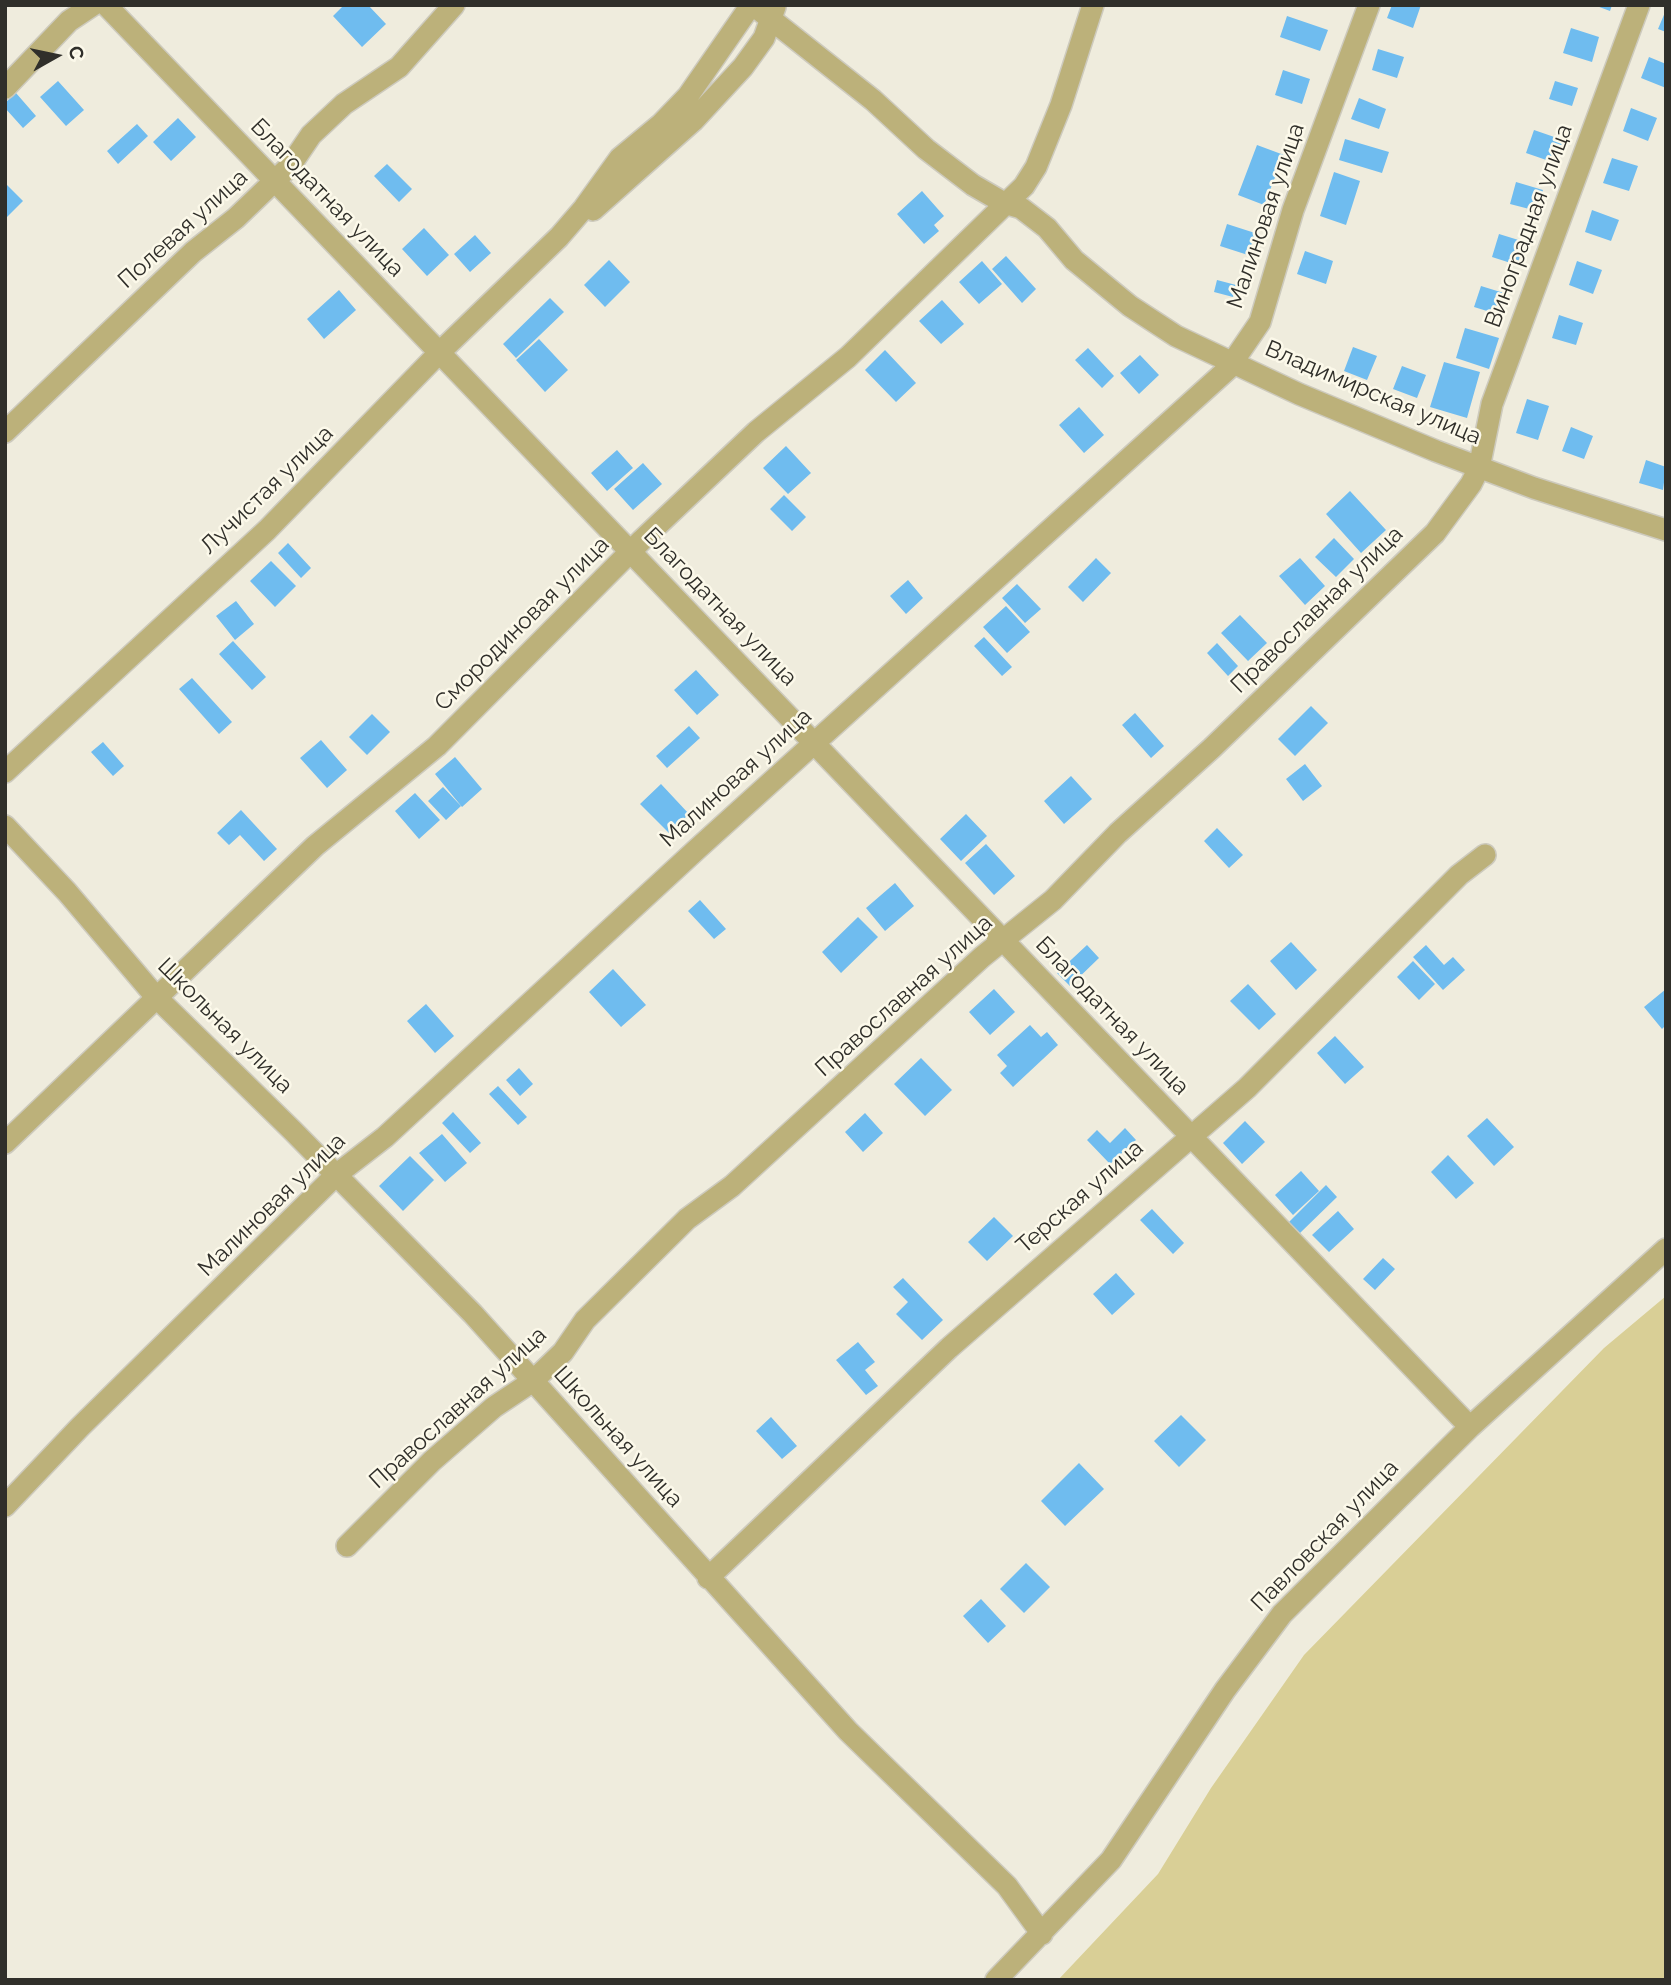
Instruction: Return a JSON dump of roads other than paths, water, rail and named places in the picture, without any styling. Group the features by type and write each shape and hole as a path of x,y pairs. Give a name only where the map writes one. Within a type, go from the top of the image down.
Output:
{"street":[{"path":"5,88 69,21 93,5"},
{"name":"Благодатная улица","path":"106,5 1470,1427"},
{"name":"Полевая улица","path":"5,432 193,252 236,218 290,166 311,135 345,104 399,66 454,5"},
{"name":"Владимирская улица","path":"752,5 774,11 926,149 973,185 1004,203 1021,208 1047,228 1074,260 1130,306 1176,336 1299,394 1479,468 1666,530"},
{"name":"Лучистая улица","path":"559,237 620,158 662,124 688,96 752,5"},
{"name":"Смородиновая улица","path":"5,1143 316,846 437,746 630,552 756,432 848,356 1024,186 1036,167 1060,105 1093,5"},
{"name":"Малиновая улица","path":"5,1506 80,1427 336,1175 385,1137 814,743 1157,434 1233,361 1260,322 1293,210 1369,5"},
{"name":"Виноградная улица","path":"1479,468 1492,404 1639,5"},
{"name":"Лучистая улица","path":"5,772 267,530 439,353 559,237 693,121 743,67 764,38 774,11"},
{"name":"Православная улица","path":"347,1546 442,1452 494,1407 533,1381 563,1352 585,1320 687,1219 732,1186 1003,940 1053,900 1118,833 1212,748 1435,533 1471,484 1479,468"},
{"name":"Школьная улица","path":"5,826 67,892 156,997 473,1314 848,1731 1006,1886 1042,1934"},
{"name":"Терская улица","path":"708,1578 949,1348 1247,1088 1459,875 1485,855"},
{"name":"Павловская улица","path":"996,1980 1111,1860 1225,1690 1282,1614 1470,1427 1666,1249"}]}
